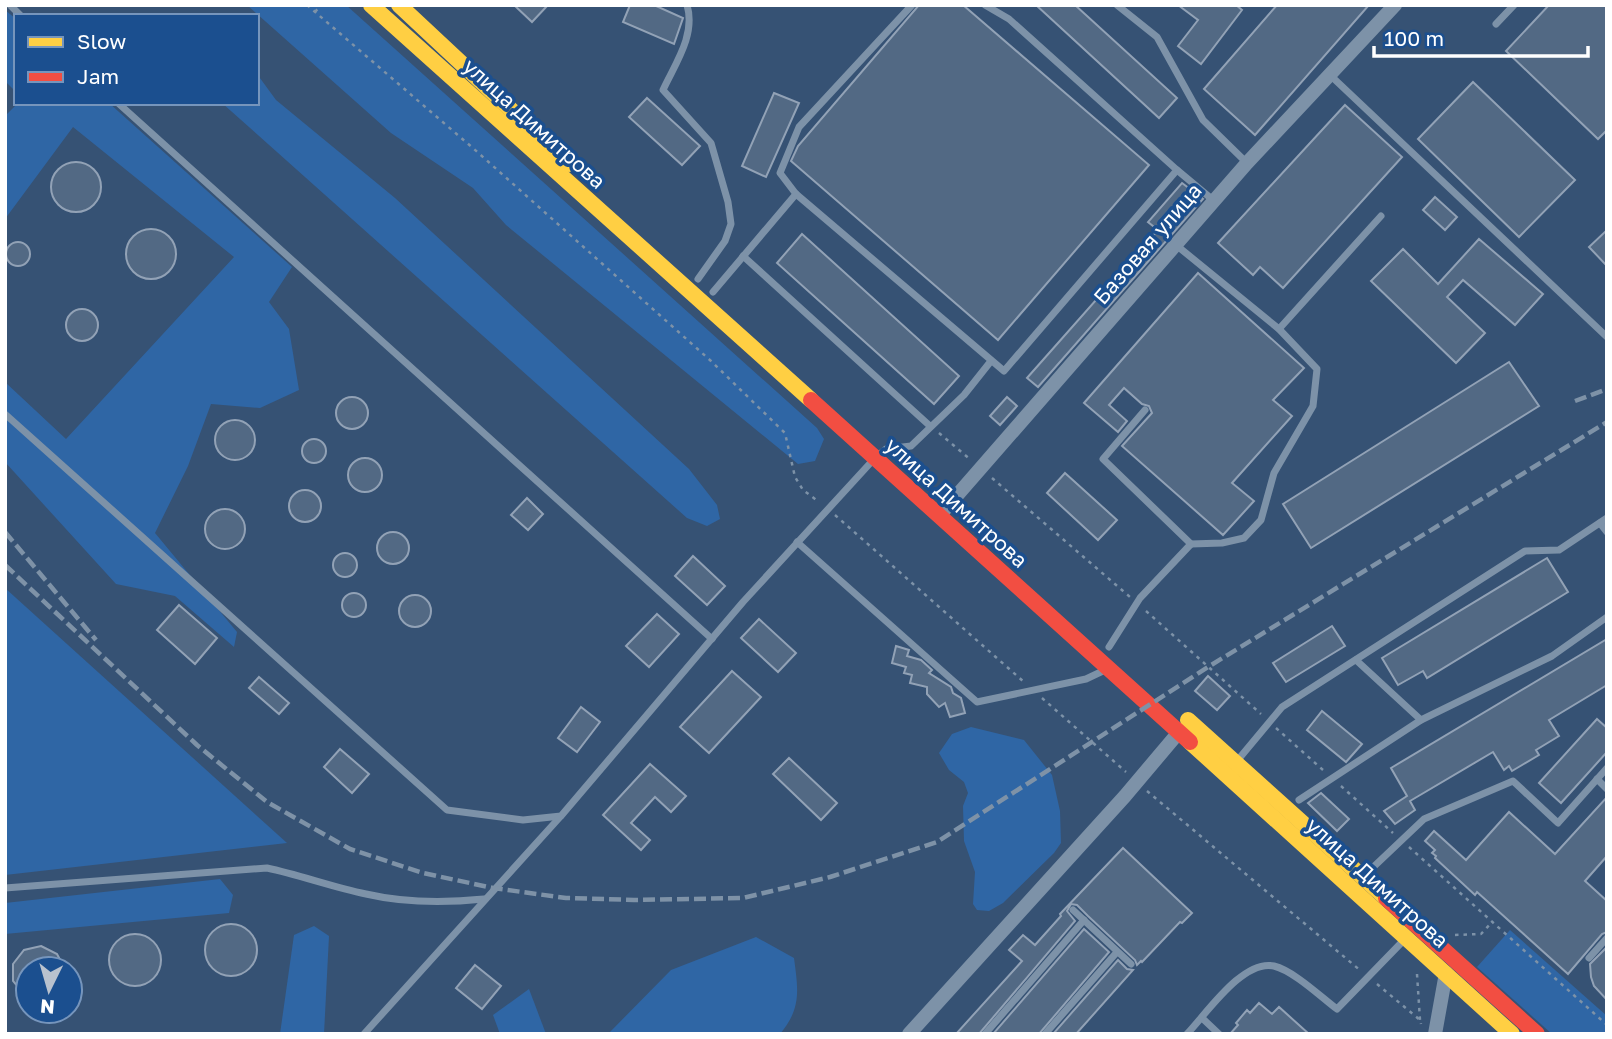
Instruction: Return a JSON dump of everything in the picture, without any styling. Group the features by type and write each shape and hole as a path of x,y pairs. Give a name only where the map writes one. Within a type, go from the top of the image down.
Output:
{"main road":[{"name":"улица Димитрова","path":"371,5 944,510 1069,611"},
{"name":"улица Димитрова","path":"399,5 713,292 880,454"},
{"name":"улица Димитрова","path":"944,510 1109,668 1512,1034"},
{"name":"улица Димитрова","path":"1104,643 1537,1034"},
{"path":"1446,974 1455,959"}],"street":[{"name":"Базовая улица","path":"944,510 1213,200 1395,5"},
{"path":"909,1034 1179,732"},
{"path":"1429,1030 1446,974"}],"lane":[{"path":"687,5 690,32 663,90 711,144 728,202 731,224 725,241 698,279"},
{"path":"912,5 799,127 779,173 796,194 1004,371 1177,170"},
{"path":"985,5 1009,19 1213,200"},
{"path":"1117,5 1157,37 1203,120 1247,163"},
{"path":"1496,24 1514,5"},
{"path":"1330,75 1607,337"},
{"path":"120,105 712,639"},
{"path":"713,292 796,194"},
{"path":"1279,329 1381,216"},
{"path":"1104,643 1140,598 1191,544 1222,543 1244,538 1261,520 1274,472 1313,406 1317,369 1279,329 1175,244"},
{"path":"743,257 930,426"},
{"path":"364,1034 561,816 828,508 880,454 911,446 964,395 991,361"},
{"path":"1145,410 1103,460 1191,544"},
{"path":"5,414 447,810 523,820 561,816"},
{"path":"1236,762 1282,707 1525,551 1559,550 1603,520 1607,532"},
{"path":"797,542 977,702 1086,679 1109,668"},
{"path":"1299,800 1421,720 1552,656 1607,617"},
{"path":"1356,660 1421,720"},
{"path":"1363,877 1424,819 1513,781 1558,823 1607,768"},
{"path":"1597,779 1607,789"},
{"path":"5,888 267,868 366,894 442,903 484,899"},
{"path":"1073,910 1130,964"},
{"path":"985,1034 1084,920"},
{"path":"1188,1034 1237,979 1249,969 1261,966 1274,966 1288,972 1337,1009 1406,938"},
{"path":"1589,958 1607,938"},
{"path":"1045,1034 1118,952"},
{"path":"1202,1018 1219,1034"}],"path":[{"path":"307,5 474,149 711,361 785,433 795,477 803,490 828,508 1136,782 1429,1030"},
{"path":"315,12 321,5"},
{"path":"1455,934 1481,934 1492,922"},
{"path":"1417,973 1420,1020"}],"shaded area":[{"path":"247,5 346,5 817,428 824,439 815,461 798,464 506,225 473,188 391,133"},
{"path":"5,10 14,17 14,90 5,81"},
{"path":"259,77 276,100 395,198 689,469 717,505 720,519 707,526 687,518 224,105 259,105"},
{"path":"16,105 111,105 292,267 269,302 289,329 299,390 260,408 211,404 188,466 155,533 237,632 234,647 175,596 116,584 5,462 5,382 66,439 234,257 73,127 5,219 5,116"},
{"path":"5,588 287,843 5,875"},
{"path":"971,727 1024,740 1052,775 1060,811 1061,843 1054,853 1003,903 989,911 977,910 973,904 975,872 964,841 963,806 968,793 964,782 949,770 939,753 952,734"},
{"path":"220,879 233,895 229,913 5,934 5,903"},
{"path":"314,926 329,936 324,1034 280,1034 294,935"},
{"path":"1510,930 1607,1016 1607,1034 1552,1034 1477,967"},
{"path":"756,937 794,958 797,998 792,1016 780,1034 608,1034 671,970"},
{"path":"529,989 546,1034 500,1034 493,1015"}],"building":[{"path":"514,5 548,5 532,22"},
{"path":"630,5 654,5 683,18 674,44 623,22"},
{"path":"919,5 963,5 1149,165 998,340 791,161 798,146"},
{"path":"1036,5 1075,5 1177,98 1159,118"},
{"path":"1178,5 1236,5 1242,10 1201,64 1178,46 1198,20"},
{"path":"1277,5 1369,5 1255,135 1204,89"},
{"path":"1549,5 1607,5 1607,130 1598,139 1506,51"},
{"path":"1473,82 1575,180 1519,237 1418,139"},
{"path":"774,93 799,103 766,177 742,166"},
{"path":"647,98 700,146 682,165 629,117"},
{"path":"1345,105 1402,157 1283,288 1260,267 1253,275 1218,243"},
{"path":"76,162 94,169 101,187 94,205 76,212 58,205 51,187 58,169"},
{"path":"1182,183 1203,199 1038,387 1027,378 1158,230 1148,222"},
{"path":"1435,197 1457,217 1445,230 1423,210"},
{"path":"151,229 169,236 176,254 169,272 151,279 133,272 126,254 133,236"},
{"path":"1607,230 1607,266 1589,247"},
{"path":"802,234 959,376 934,404 777,263"},
{"path":"1479,239 1543,294 1515,325 1463,280 1447,297 1485,333 1456,363 1371,281 1403,249 1438,284"},
{"path":"18,242 29,249 30,254 23,265 18,266 7,259 6,254 13,243"},
{"path":"1198,273 1304,368 1273,400 1292,416 1232,483 1254,501 1223,535 1122,446 1152,413 1149,406 1142,404 1124,388 1109,405 1127,421 1118,432 1084,403"},
{"path":"82,309 93,314 98,325 93,336 82,341 71,336 66,325 71,314"},
{"path":"1509,362 1539,406 1311,548 1283,504"},
{"path":"352,397 363,402 368,413 363,424 352,429 341,424 336,413 341,402"},
{"path":"1007,397 1017,406 1000,425 990,416"},
{"path":"235,420 249,426 255,440 249,454 235,460 221,454 215,440 221,426"},
{"path":"314,439 323,442 326,451 323,460 314,463 305,460 302,451 305,442"},
{"path":"365,458 377,463 382,475 377,487 365,492 353,487 348,475 353,463"},
{"path":"1065,473 1117,520 1098,540 1047,493"},
{"path":"305,490 316,495 321,506 316,517 305,522 294,517 289,506 294,495"},
{"path":"527,498 543,514 528,530 511,515"},
{"path":"225,509 239,515 245,529 239,543 225,549 211,543 205,529 211,515"},
{"path":"393,532 404,537 409,548 404,559 393,564 382,559 377,548 382,537"},
{"path":"345,553 354,556 357,565 354,574 345,577 336,574 333,565 336,556"},
{"path":"693,556 725,586 707,605 675,576"},
{"path":"1547,558 1568,592 1427,678 1423,671 1398,685 1382,658"},
{"path":"354,593 363,596 366,605 363,614 354,617 345,614 342,605 345,596"},
{"path":"415,595 426,600 431,611 426,622 415,627 404,622 399,611 404,600"},
{"path":"179,605 217,638 195,664 157,630"},
{"path":"657,614 679,634 649,667 626,646"},
{"path":"759,619 796,653 778,672 741,638"},
{"path":"1332,626 1345,646 1286,682 1273,663"},
{"path":"1607,639 1607,685 1549,720 1559,736 1536,750 1539,755 1512,771 1509,766 1504,770 1493,752 1410,801 1415,810 1395,824 1384,811 1407,796 1391,768"},
{"path":"896,646 909,650 907,656 921,660 932,670 929,673 951,687 953,693 961,698 965,713 950,717 945,703 939,707 927,694 927,687 910,683 912,675 904,673 906,667 892,663"},
{"path":"732,671 761,697 709,753 680,727"},
{"path":"1208,676 1230,696 1217,710 1195,691"},
{"path":"259,677 289,703 279,714 249,688"},
{"path":"581,707 600,722 577,752 558,738"},
{"path":"1322,711 1362,744 1346,762 1307,730"},
{"path":"1597,719 1607,728 1607,752 1561,803 1539,783"},
{"path":"340,749 369,774 352,793 324,767"},
{"path":"789,758 837,803 821,820 773,774"},
{"path":"650,764 686,796 671,812 655,797 631,823 650,840 641,850 603,815"},
{"path":"1321,793 1349,819 1337,831 1308,803"},
{"path":"1607,797 1607,856 1585,881 1607,901 1607,932 1602,934 1568,974 1435,858 1432,853 1435,850 1425,841 1434,831 1466,860 1509,812 1555,854"},
{"path":"1123,848 1192,913 1137,965 1135,960 1077,905 1071,904 1067,911 1075,921 979,1034 956,1034 1022,961 1009,950 1023,935 1035,945 1060,914"},
{"path":"231,924 250,931 257,950 250,969 231,976 212,969 205,950 212,931"},
{"path":"1084,929 1109,952 1039,1034 993,1034"},
{"path":"135,934 154,941 161,960 154,979 135,986 116,979 109,960 116,941"},
{"path":"41,946 58,955 20,955 24,950"},
{"path":"1607,947 1607,1000 1594,986 1590,964"},
{"path":"1118,960 1127,969 1133,970 1076,1034 1053,1034"},
{"path":"475,965 501,986 482,1009 456,988"},
{"path":"1259,1003 1272,1014 1279,1007 1309,1034 1230,1034 1247,1010 1250,1013"}],"railway":[{"path":"1575,401 1607,389"},
{"path":"5,565 197,745 267,802 350,849 423,873 493,888 566,898 743,898 830,877 937,842 1208,667 1607,422"},
{"path":"5,532 96,640"}],"traffic: slow":[{"path":"371,5 811,400"},
{"path":"399,5 569,164"},
{"path":"1188,720 1386,898"},
{"path":"1190,742 1512,1034"}],"traffic: jam":[{"path":"811,400 1190,742"},
{"path":"1386,898 1537,1034"}]}
